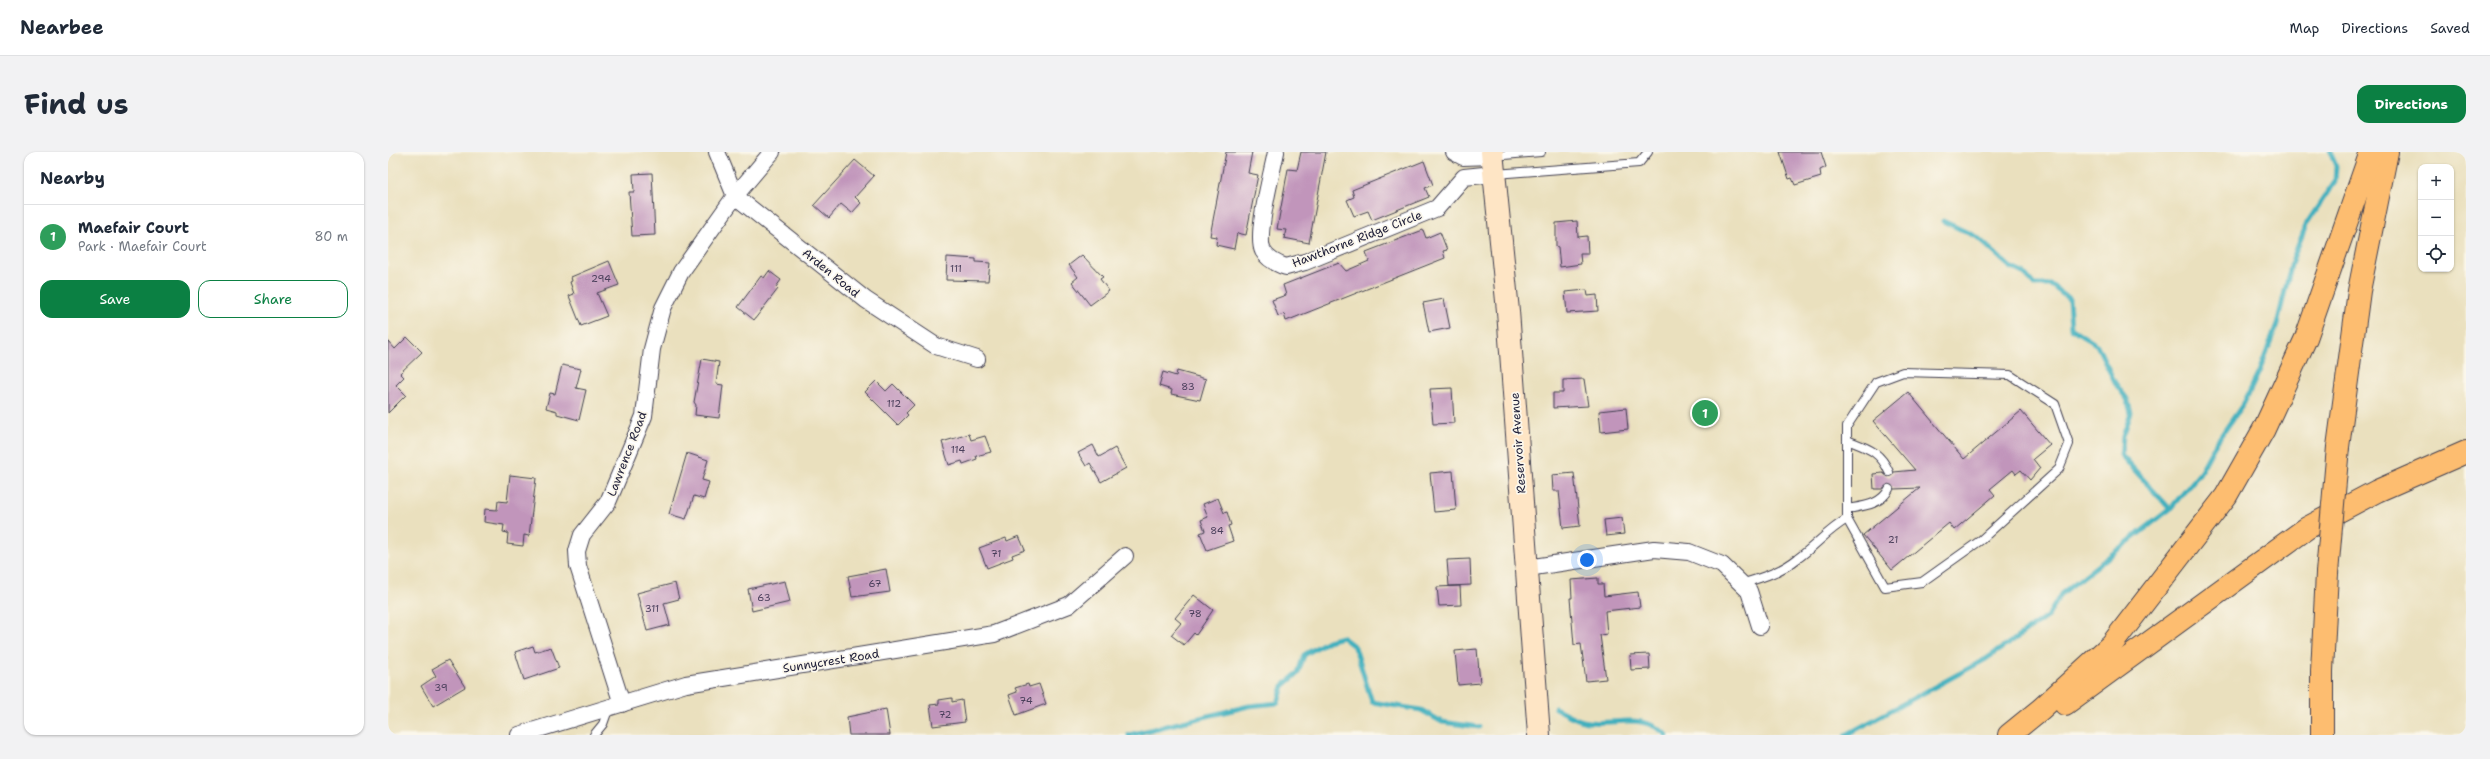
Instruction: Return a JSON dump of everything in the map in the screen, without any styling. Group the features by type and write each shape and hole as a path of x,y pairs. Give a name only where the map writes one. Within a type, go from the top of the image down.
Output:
{"highway":[{"path":"2009,735 2041,709 2112,644 2226,496 2264,429 2306,338 2371,152"},
{"path":"2322,735 2322,671 2327,573 2338,447 2360,284 2387,152"},
{"path":"2019,735 2307,528 2377,491 2466,452"}],"main road":[{"name":"Reservoir Avenue","path":"1493,161 1508,311 1539,735"}],"street":[{"name":"Arden Road","path":"717,152 735,196 866,300 903,327 936,346 977,359"},
{"name":"Lawrence Road","path":"615,707 578,566 579,544 586,528 608,502 644,416 652,349 663,308 681,272 735,196 772,152"},
{"name":"Hawthorne Ridge Circle","path":"1276,152 1261,230 1261,244 1266,256 1286,266 1305,262 1433,210 1464,177 1493,161"},
{"path":"1454,152 1463,157 1493,161"},
{"path":"1527,568 1661,550 1689,552 1722,565 1749,591 1760,626"},
{"name":"Sunnycrest Road","path":"520,735 686,684 994,634 1069,605 1125,556"}],"lane":[{"path":"1493,161 1542,152"},
{"path":"1493,161 1639,163 1650,152"},
{"path":"1902,372 2010,375 2055,404 2069,444 2059,469 1981,540 1922,582 1884,587 1847,519 1847,440 1847,426 1876,382 1902,372"},
{"path":"1847,440 1873,451 1884,460 1889,472"},
{"path":"1847,509 1866,506 1884,498 1889,489"},
{"path":"1741,584 1768,575 1796,560 1830,529 1847,519"},
{"path":"594,735 615,707"}],"building":[{"path":"1226,152 1252,152 1248,173 1258,175 1246,235 1237,233 1234,249 1216,245 1217,237 1210,236"},
{"path":"1301,152 1326,152 1309,243 1284,238 1286,230 1277,229 1288,169 1297,170"},
{"path":"1780,152 1821,152 1826,167 1820,170 1821,177 1795,185 1792,178 1789,179"},
{"path":"855,160 874,176 855,197 861,203 852,213 841,204 829,218 814,205"},
{"path":"1424,161 1433,185 1425,188 1429,197 1372,220 1368,211 1354,216 1347,200 1354,197 1352,190"},
{"path":"652,173 655,235 632,236 629,192 634,192 633,174"},
{"path":"1577,221 1578,237 1587,236 1588,254 1580,254 1581,264 1560,267 1558,247 1556,246 1556,223"},
{"path":"1423,230 1426,238 1440,232 1447,250 1443,251 1445,258 1286,321 1284,314 1278,316 1272,300 1286,295 1283,285 1339,263 1346,271 1369,261 1366,252"},
{"path":"1082,255 1103,277 1100,279 1109,291 1090,305 1072,282 1078,277 1069,265"},
{"path":"947,257 976,259 976,262 990,263 988,281 946,280"},
{"path":"609,261 619,285 597,293 607,316 581,326 569,296 574,294 570,282 572,281 571,277"},
{"path":"769,271 781,280 776,287 778,289 754,320 738,307 761,276 764,278"},
{"path":"1587,290 1588,296 1597,295 1598,311 1567,313 1565,292"},
{"path":"1444,299 1450,328 1429,332 1423,303"},
{"path":"407,337 422,352 400,373 404,377 396,385 406,395 388,413 388,341 395,349"},
{"path":"702,359 719,362 716,384 723,385 719,418 695,415 696,405 694,402"},
{"path":"562,365 581,369 576,388 586,390 579,420 557,414 557,411 546,408 550,393 555,394"},
{"path":"1177,371 1206,379 1200,400 1171,394 1172,390 1159,386 1163,372 1176,376"},
{"path":"1584,379 1588,406 1553,408 1553,393 1563,393 1563,380"},
{"path":"876,381 886,391 893,384 914,405 906,413 908,415 898,425 865,392"},
{"path":"1452,388 1454,423 1433,424 1430,389"},
{"path":"1908,392 1964,459 2021,411 2050,445 2033,459 2040,468 2030,480 2021,470 2016,474 2013,470 1990,489 1995,495 1954,530 1949,523 1892,570 1863,535 1920,488 1894,489 1889,484 1882,489 1874,489 1873,474 1883,473 1889,477 1894,472 1915,470 1873,421"},
{"path":"1626,408 1628,429 1601,432 1599,411"},
{"path":"969,434 971,440 985,436 991,452 976,456 977,459 963,464 962,461 949,465 942,442"},
{"path":"1093,445 1099,457 1115,448 1126,468 1101,482 1090,463 1086,466 1078,453"},
{"path":"687,453 708,460 702,480 709,482 704,499 694,496 686,519 669,514"},
{"path":"1453,471 1456,510 1434,512 1430,473"},
{"path":"1574,473 1580,526 1563,528 1559,491 1553,491 1552,475"},
{"path":"510,475 536,478 529,536 524,535 523,546 507,544 508,533 503,532 504,525 484,522 485,509 497,510 498,501 507,502"},
{"path":"1218,498 1224,513 1227,512 1231,525 1228,526 1233,541 1207,550 1200,533 1205,531 1201,520 1208,517 1203,504"},
{"path":"1622,518 1624,534 1606,536 1604,520"},
{"path":"1019,536 1025,550 1012,555 1013,558 987,568 979,548 1006,538 1007,541"},
{"path":"1470,559 1471,585 1449,586 1447,560"},
{"path":"886,569 890,592 852,597 848,576"},
{"path":"1598,578 1598,584 1603,584 1604,596 1638,592 1640,607 1605,611 1607,634 1600,635 1606,679 1586,681 1581,644 1574,645 1570,598 1572,598 1571,580"},
{"path":"785,581 790,602 752,611 748,589"},
{"path":"675,583 679,599 664,603 670,625 647,631 637,593"},
{"path":"1460,586 1461,605 1439,606 1437,587"},
{"path":"1194,595 1213,610 1196,635 1194,633 1184,645 1171,635 1181,623 1175,618"},
{"path":"533,646 535,652 551,647 559,668 524,680 515,652"},
{"path":"1477,649 1480,683 1458,685 1455,651"},
{"path":"1649,654 1650,669 1631,670 1630,655"},
{"path":"448,660 465,687 433,706 421,686 436,676 432,669"},
{"path":"1028,684 1029,687 1039,684 1046,704 1016,715 1009,695 1017,692 1015,688"},
{"path":"952,698 952,702 962,700 965,722 933,726 930,705 939,704 939,700"},
{"path":"886,709 890,735 849,735 847,717"}],"waterway":[{"path":"1846,735 1986,659 2048,616 2061,594 2170,509 2199,474 2216,443 2244,403 2259,372 2277,325 2292,261 2307,223 2335,181 2336,166 2330,152"},
{"path":"1943,221 1977,237 2010,267 2025,274 2034,285 2051,285 2069,299 2071,328 2097,345 2115,383 2127,399 2131,413 2123,436 2121,455 2170,509"},
{"path":"1129,735 1249,706 1278,703 1283,686 1298,673 1304,655 1328,641 1342,637 1355,647 1372,702 1421,710 1442,722 1479,727"},
{"path":"1555,708 1580,720 1588,722 1629,721 1648,724 1667,735"}],"place":[{"name":"Maefair Court","path":"1705,413"}]}
